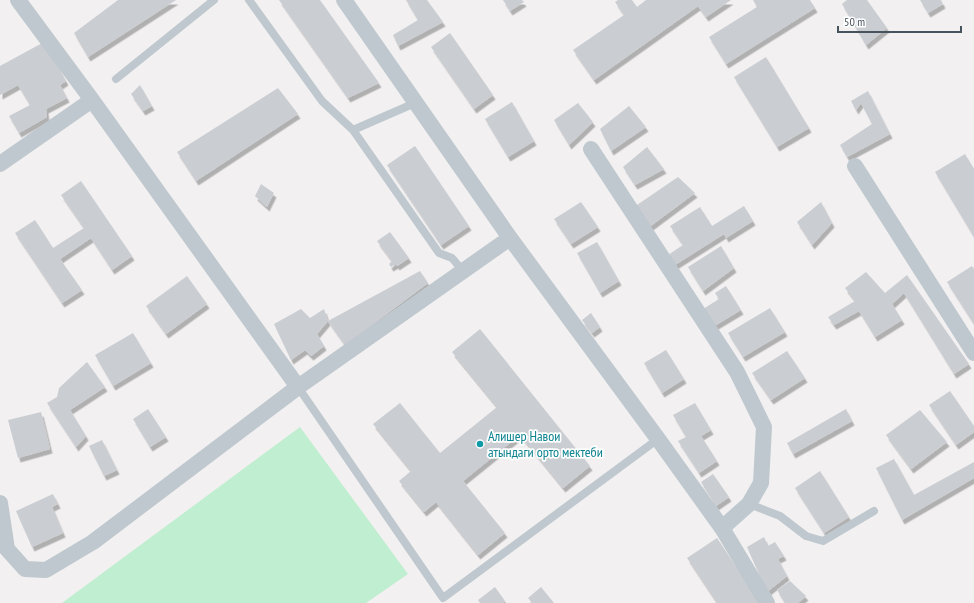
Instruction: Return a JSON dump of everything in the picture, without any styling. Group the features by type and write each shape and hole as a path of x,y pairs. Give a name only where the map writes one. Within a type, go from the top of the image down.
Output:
{"street":[{"path":"18,0 92,100 298,387"},
{"path":"344,0 510,238 722,528 767,603"},
{"path":"0,164 92,100"},
{"path":"591,149 737,372 764,427 762,483 749,504 722,528"},
{"path":"855,166 974,353"},
{"path":"0,504 8,548 25,569 46,570 93,542 298,387 510,238"}],"lane":[{"path":"116,79 214,0"},
{"path":"249,0 322,101 353,130 439,253 452,258 463,271"},
{"path":"353,130 415,103"},
{"path":"298,387 443,598 658,439"},
{"path":"749,504 780,516 806,536 823,541 874,511"}],"green space":[{"path":"300,427 408,574 366,603 62,603"}],"building":[{"path":"118,0 176,0 88,57 74,33"},
{"path":"279,0 320,0 379,83 348,98"},
{"path":"406,0 427,0 443,22 398,46 393,35 418,20"},
{"path":"503,0 522,0 524,2 510,11"},
{"path":"618,0 632,0 637,7 646,0 731,0 706,17 698,6 594,80 573,50 624,15 615,2"},
{"path":"753,0 810,0 815,8 726,64 709,37 757,7"},
{"path":"847,0 867,0 887,28 866,45 842,4"},
{"path":"920,0 941,0 943,4 928,13"},
{"path":"450,33 493,95 474,109 431,47"},
{"path":"44,42 66,81 60,85 67,98 46,109 47,117 19,133 9,116 30,105 18,85 0,95 0,66"},
{"path":"766,57 809,128 777,147 734,77"},
{"path":"140,85 152,106 143,111 131,94"},
{"path":"278,88 298,114 196,181 177,152"},
{"path":"868,91 890,134 847,157 840,145 872,124 861,103 856,110 851,101"},
{"path":"512,102 534,141 508,157 485,119"},
{"path":"578,103 593,122 569,145 554,120"},
{"path":"629,106 646,127 611,151 600,129"},
{"path":"415,146 469,226 441,245 387,165"},
{"path":"647,147 664,169 635,185 623,167"},
{"path":"965,154 974,169 974,237 935,172"},
{"path":"678,177 695,193 648,228 634,207"},
{"path":"81,181 132,256 112,270 91,238 60,259 82,290 62,303 15,233 35,220 53,248 84,228 61,195"},
{"path":"261,184 274,193 267,207 255,196"},
{"path":"581,202 598,227 571,244 554,219"},
{"path":"821,202 832,223 812,245 797,222"},
{"path":"744,206 753,221 726,238 724,234 675,265 668,255 683,245 670,226 700,207 712,226"},
{"path":"390,232 409,258 397,266 396,264 391,267 389,264 392,261 377,241"},
{"path":"597,242 619,281 600,293 577,253"},
{"path":"721,246 734,268 703,291 688,267"},
{"path":"972,266 974,269 974,324 947,282"},
{"path":"420,271 428,283 345,345 328,321"},
{"path":"866,272 885,293 907,275 969,364 954,374 904,293 892,304 902,320 875,337 859,311 834,325 828,317 855,301 845,288"},
{"path":"187,276 207,304 166,334 146,306"},
{"path":"726,286 741,310 711,328 700,311 719,299 715,293"},
{"path":"770,308 785,332 743,357 728,333"},
{"path":"301,309 310,318 324,309 328,321 317,334 324,346 311,356 305,350 291,360 274,324"},
{"path":"591,313 600,327 592,333 582,320"},
{"name":"Алишер Навои атындаги орто мектеби","path":"480,329 590,466 563,488 520,435 463,481 505,533 478,555 436,502 424,512 399,481 411,471 373,424 400,403 440,453 497,407 452,352"},
{"path":"133,333 151,363 113,386 95,355"},
{"path":"666,350 684,379 662,393 644,363"},
{"path":"787,351 805,378 771,400 752,373"},
{"path":"87,362 105,387 70,410 86,436 76,447 47,403 57,397 59,388"},
{"path":"950,391 974,426 974,432 956,445 929,405"},
{"path":"695,403 711,430 701,436 717,461 699,473 678,441 686,437 673,415"},
{"path":"148,409 166,437 150,447 133,419"},
{"path":"846,409 852,421 793,454 787,443"},
{"path":"920,410 947,442 911,469 886,435"},
{"path":"41,412 50,449 18,458 8,420"},
{"path":"102,440 117,470 104,476 89,446"},
{"path":"894,459 914,495 974,462 974,478 902,520 876,468"},
{"path":"820,471 849,517 824,533 795,488"},
{"path":"713,474 729,497 716,506 701,482"},
{"path":"53,494 58,504 52,507 63,533 32,547 16,511"},
{"path":"764,537 768,546 775,542 784,556 778,559 787,576 767,592 747,547"},
{"path":"717,538 760,603 717,603 687,558"},
{"path":"790,581 806,596 798,603 785,603 777,590"},
{"path":"495,587 505,601 502,603 480,603 478,600"},
{"path":"541,587 554,603 532,603 528,598"}],"place":[{"name":"Алишер Навои атындаги орто мектеби","path":"480,444"}]}
